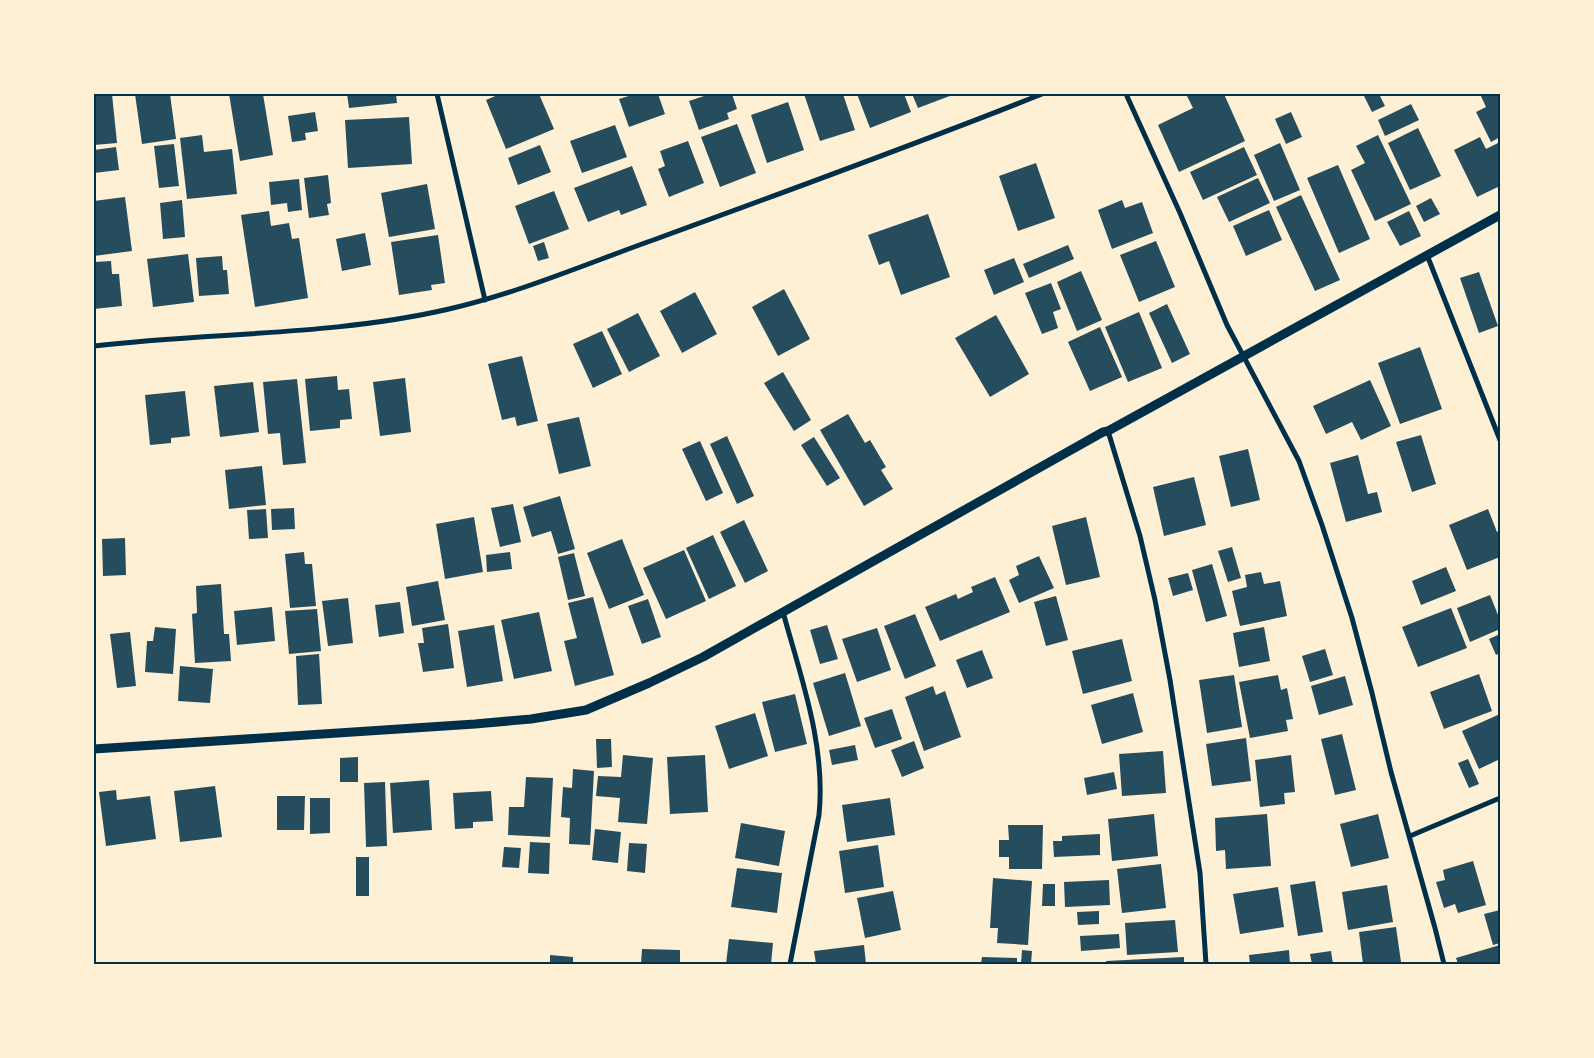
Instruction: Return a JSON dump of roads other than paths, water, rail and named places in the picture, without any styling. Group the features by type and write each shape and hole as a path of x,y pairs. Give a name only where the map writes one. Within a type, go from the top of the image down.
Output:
{"street":[{"path":"438,94 485,300"},
{"path":"94,346 349,324 411,316 485,300 826,178 1042,94"},
{"path":"1126,94 1242,357 1299,460 1352,618 1391,772 1444,964"},
{"path":"94,749 475,724 531,719 586,710 694,661 1103,432 1108,431 1500,215"},
{"path":"1427,254 1500,440"},
{"path":"1108,431 1140,536 1155,600 1170,680 1200,873 1206,964"},
{"path":"784,612 817,741 821,792 819,815 790,964"},
{"path":"1410,836 1500,798"}]}
